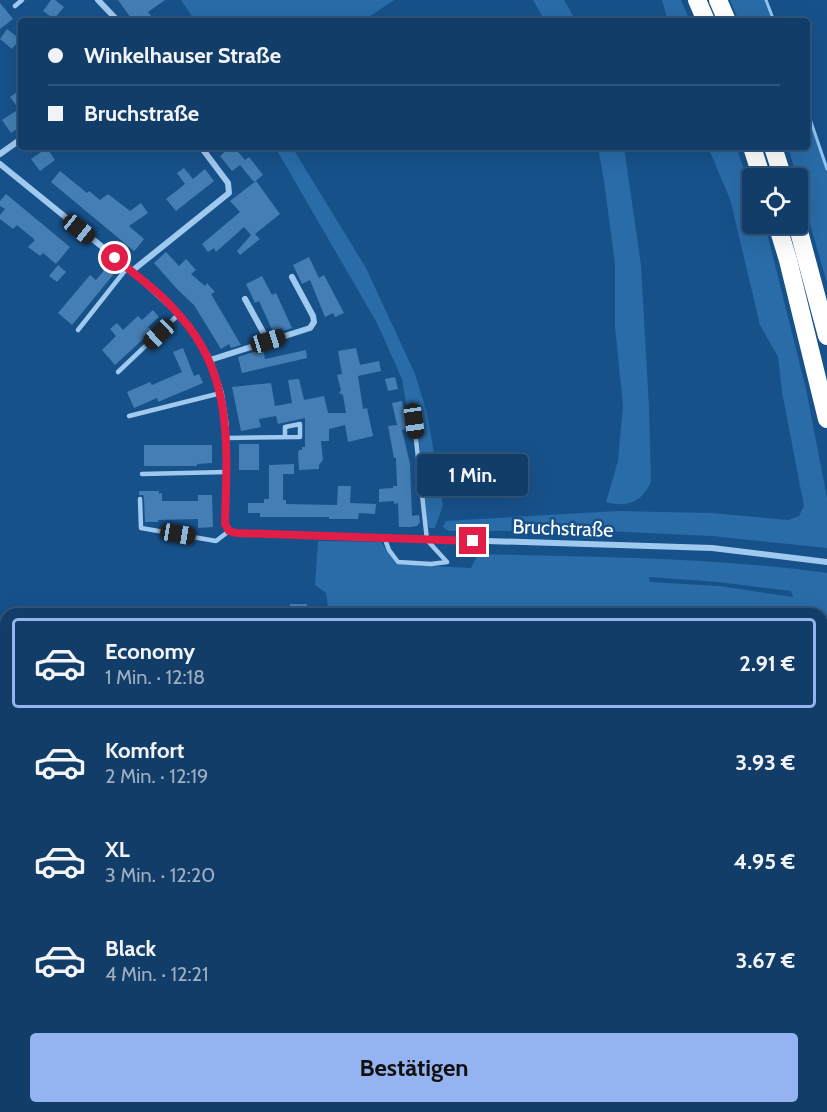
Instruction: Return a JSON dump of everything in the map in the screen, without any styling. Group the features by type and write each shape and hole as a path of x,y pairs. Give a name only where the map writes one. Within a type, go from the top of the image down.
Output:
{"highway":[{"path":"697,0 705,18"},
{"path":"718,0 726,18"},
{"path":"754,150 759,168"},
{"path":"774,150 780,168"},
{"path":"780,234 827,419"},
{"path":"800,234 827,336"}],"street":[{"path":"98,0 114,18"},
{"path":"0,154 18,141"},
{"path":"130,270 230,193 228,183 203,150"},
{"path":"0,164 130,270 179,314 196,336 210,360 221,393 226,425 225,524 229,531"},
{"path":"210,360 310,328 314,322 313,316 292,277"},
{"path":"245,299 268,341"},
{"name":"Bruchstraße","path":"229,531 427,540 712,548 825,561"}],"lane":[{"path":"15,6 22,0"},
{"path":"78,330 130,270"},
{"path":"118,372 179,314"},
{"path":"129,416 221,393"},
{"path":"384,537 398,562 431,564 447,562 427,540 414,421"},
{"path":"226,438 285,437"},
{"path":"142,474 226,472"},
{"path":"140,499 141,528 216,541 229,531"}],"shaded area":[{"path":"181,0 394,0 367,18 193,18"},
{"path":"533,0 564,0 574,18 543,18"},
{"path":"662,0 681,0 689,18 667,18"},
{"path":"730,0 767,0 774,18 738,18"},
{"path":"810,118 827,164 827,283 808,217 808,168 794,168 789,150 810,150"},
{"path":"277,150 294,150 366,268 415,374 427,413 443,505 435,528 429,528 427,522 417,420 408,415 402,379 377,323"},
{"path":"599,150 624,150 641,265 651,482 638,499 627,504 606,502 618,461 623,406 615,326 615,264"},
{"path":"709,150 737,150 743,168 742,234 767,234 768,237 806,389 827,498 827,548 712,536 605,531 449,531 443,527 446,521 617,511 711,513 788,520 799,516 804,506 782,392 778,357 760,325 730,199"},
{"path":"318,541 381,542 396,564 471,568 478,554 696,561 827,573 827,608 328,608 326,593 315,585","holes":["649,577 791,591 793,597 719,586 650,582"]}],"building":[{"path":"51,0 55,0 64,7 55,18 43,11"},
{"path":"118,0 165,0 148,12 153,18 131,18"},
{"path":"0,3 13,19 0,29"},
{"path":"7,29 18,37 18,42 12,49 0,39"},
{"path":"18,91 18,108 10,97"},
{"path":"18,110 18,128 11,133 2,120"},
{"path":"44,150 48,150 55,160 40,171 31,159"},
{"path":"227,150 237,150 245,160 249,157 263,175 254,182 240,165 232,171 220,156"},
{"path":"184,168 193,179 205,169 214,181 176,211 166,199 185,184 177,173"},
{"path":"60,171 87,193 89,191 100,200 108,194 130,211 141,203 148,213 129,226 144,239 134,251 51,182"},
{"path":"256,181 280,214 255,234 260,239 240,255 237,251 251,235 244,227 216,252 214,248 208,252 202,244 240,212 230,201"},
{"path":"6,194 70,247 56,264 43,253 40,256 28,247 35,240 17,225 13,229 0,219 5,209 0,206 0,201"},
{"path":"166,252 179,266 186,259 196,270 191,274 205,286 207,283 215,292 211,294 241,345 231,348 229,344 221,349 194,305 154,263"},
{"path":"309,257 319,278 324,275 344,313 335,317 333,313 325,317 310,280 302,284 293,265"},
{"path":"58,265 66,272 57,282 49,276"},
{"path":"106,268 113,275 72,325 58,313 90,275 96,280"},
{"path":"262,276 272,295 276,293 292,328 283,331 282,328 273,332 259,301 255,303 246,284"},
{"path":"153,310 159,317 148,327 152,331 115,365 102,350 116,336 110,329 117,323 123,330 138,316 142,320"},
{"path":"183,348 194,376 199,374 203,383 158,402 157,398 134,408 127,392 150,382 152,385 182,372 173,352"},
{"path":"356,348 360,365 379,361 381,371 358,376 363,409 367,408 373,436 348,442 345,425 329,429 329,441 321,441 323,460 319,469 299,470 298,453 302,447 305,447 305,418 278,424 276,416 259,419 261,427 241,431 232,387 271,383 275,406 292,403 288,380 299,379 304,400 324,396 328,413 346,413 343,395 339,393 341,390 337,375 342,374 338,351"},
{"path":"263,349 265,359 306,350 307,358 242,373 238,357"},
{"path":"395,377 398,389 388,391 385,379"},
{"path":"402,401 408,429 402,430 410,464 412,516 419,515 420,522 417,526 410,527 399,527 398,503 379,502 379,489 397,486 396,458 394,458 388,426 397,425 392,403"},
{"path":"239,444 259,444 259,470 239,470"},
{"path":"144,445 212,445 212,463 197,464 197,466 144,466"},
{"path":"294,464 294,474 283,474 283,500 286,500 286,504 337,505 338,486 351,486 350,503 376,504 375,514 359,513 358,519 329,519 329,517 260,517 260,513 248,513 248,503 264,503 264,499 269,499 269,465"},
{"path":"139,491 159,491 159,494 162,493 162,501 198,501 198,495 212,495 213,527 198,528 198,519 145,522 144,498 143,495 139,495"},
{"path":"290,604 307,604 307,608 290,608"}],"waterway":[{"path":"766,0 773,18"},
{"path":"810,119 827,169"}],"route":[{"path":"115,258 179,314 196,336 210,360 221,393 226,425 225,524 229,531 473,541"}]}
